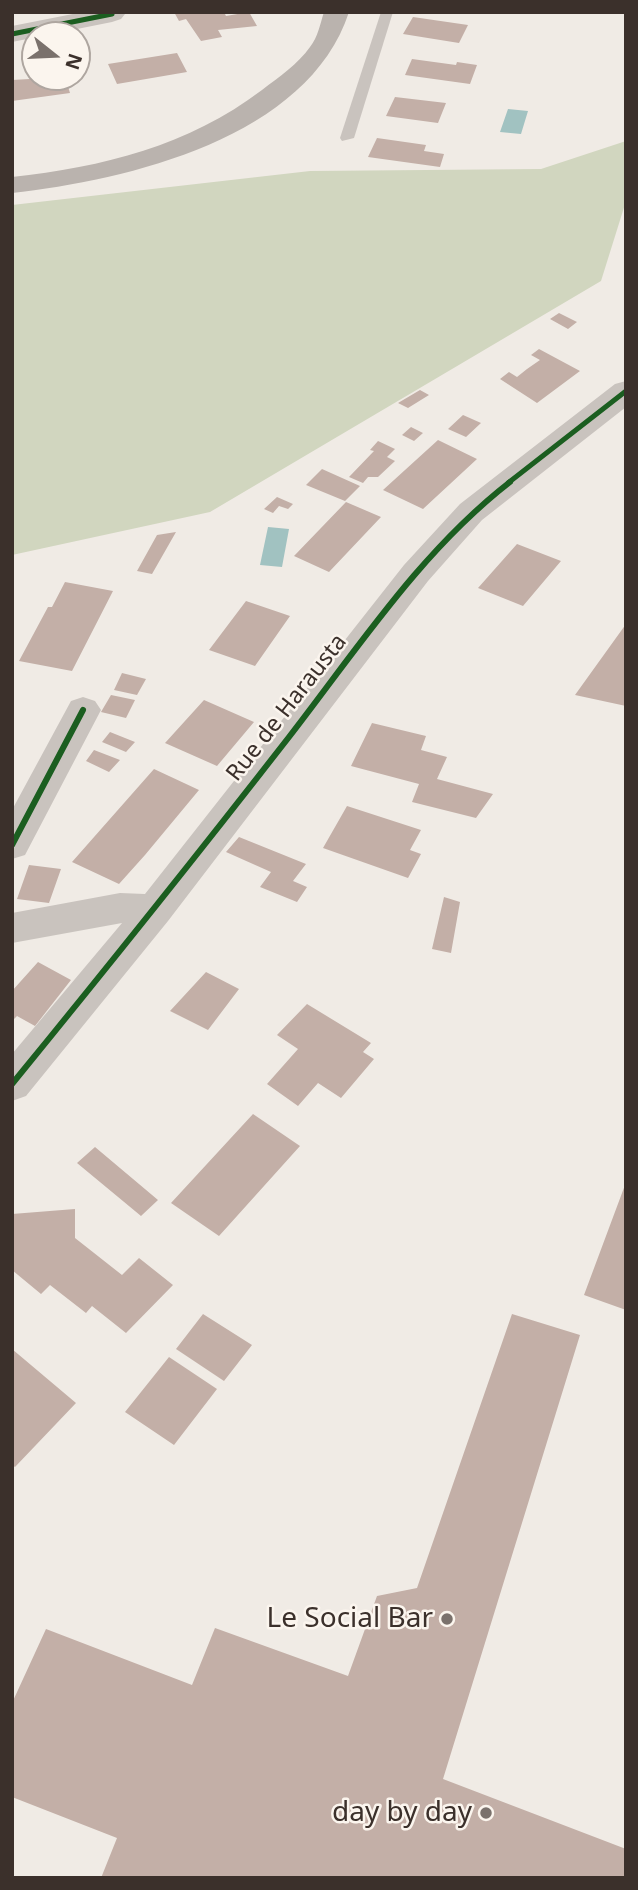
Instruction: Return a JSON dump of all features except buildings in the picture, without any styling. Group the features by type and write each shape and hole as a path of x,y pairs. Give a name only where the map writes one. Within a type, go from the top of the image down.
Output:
{"main road":[{"path":"12,185 107,171 175,151 225,130 257,109 305,66 323,47 337,12"}],"street":[{"path":"12,34 112,14"},
{"name":"Rue de Harausta","path":"12,1084 155,910 416,573 471,512 626,391"},
{"path":"12,845 83,710"},
{"path":"12,928 120,908 155,910"}],"lane":[{"path":"347,138 387,12"}],"green space":[{"path":"626,141 626,201 601,281 210,512 12,555 12,205 310,171 541,169"}],"water":[{"path":"508,109 528,111 521,134 500,132"},
{"path":"268,527 289,529 282,567 260,565"}],"cycle path":[{"path":"12,34 112,14"},
{"path":"12,1084 155,910 416,573 471,512 626,391"},
{"path":"12,845 83,710"}],"place":[{"name":"Le Social Bar","path":"447,1619"},
{"name":"day by day","path":"486,1813"}]}
